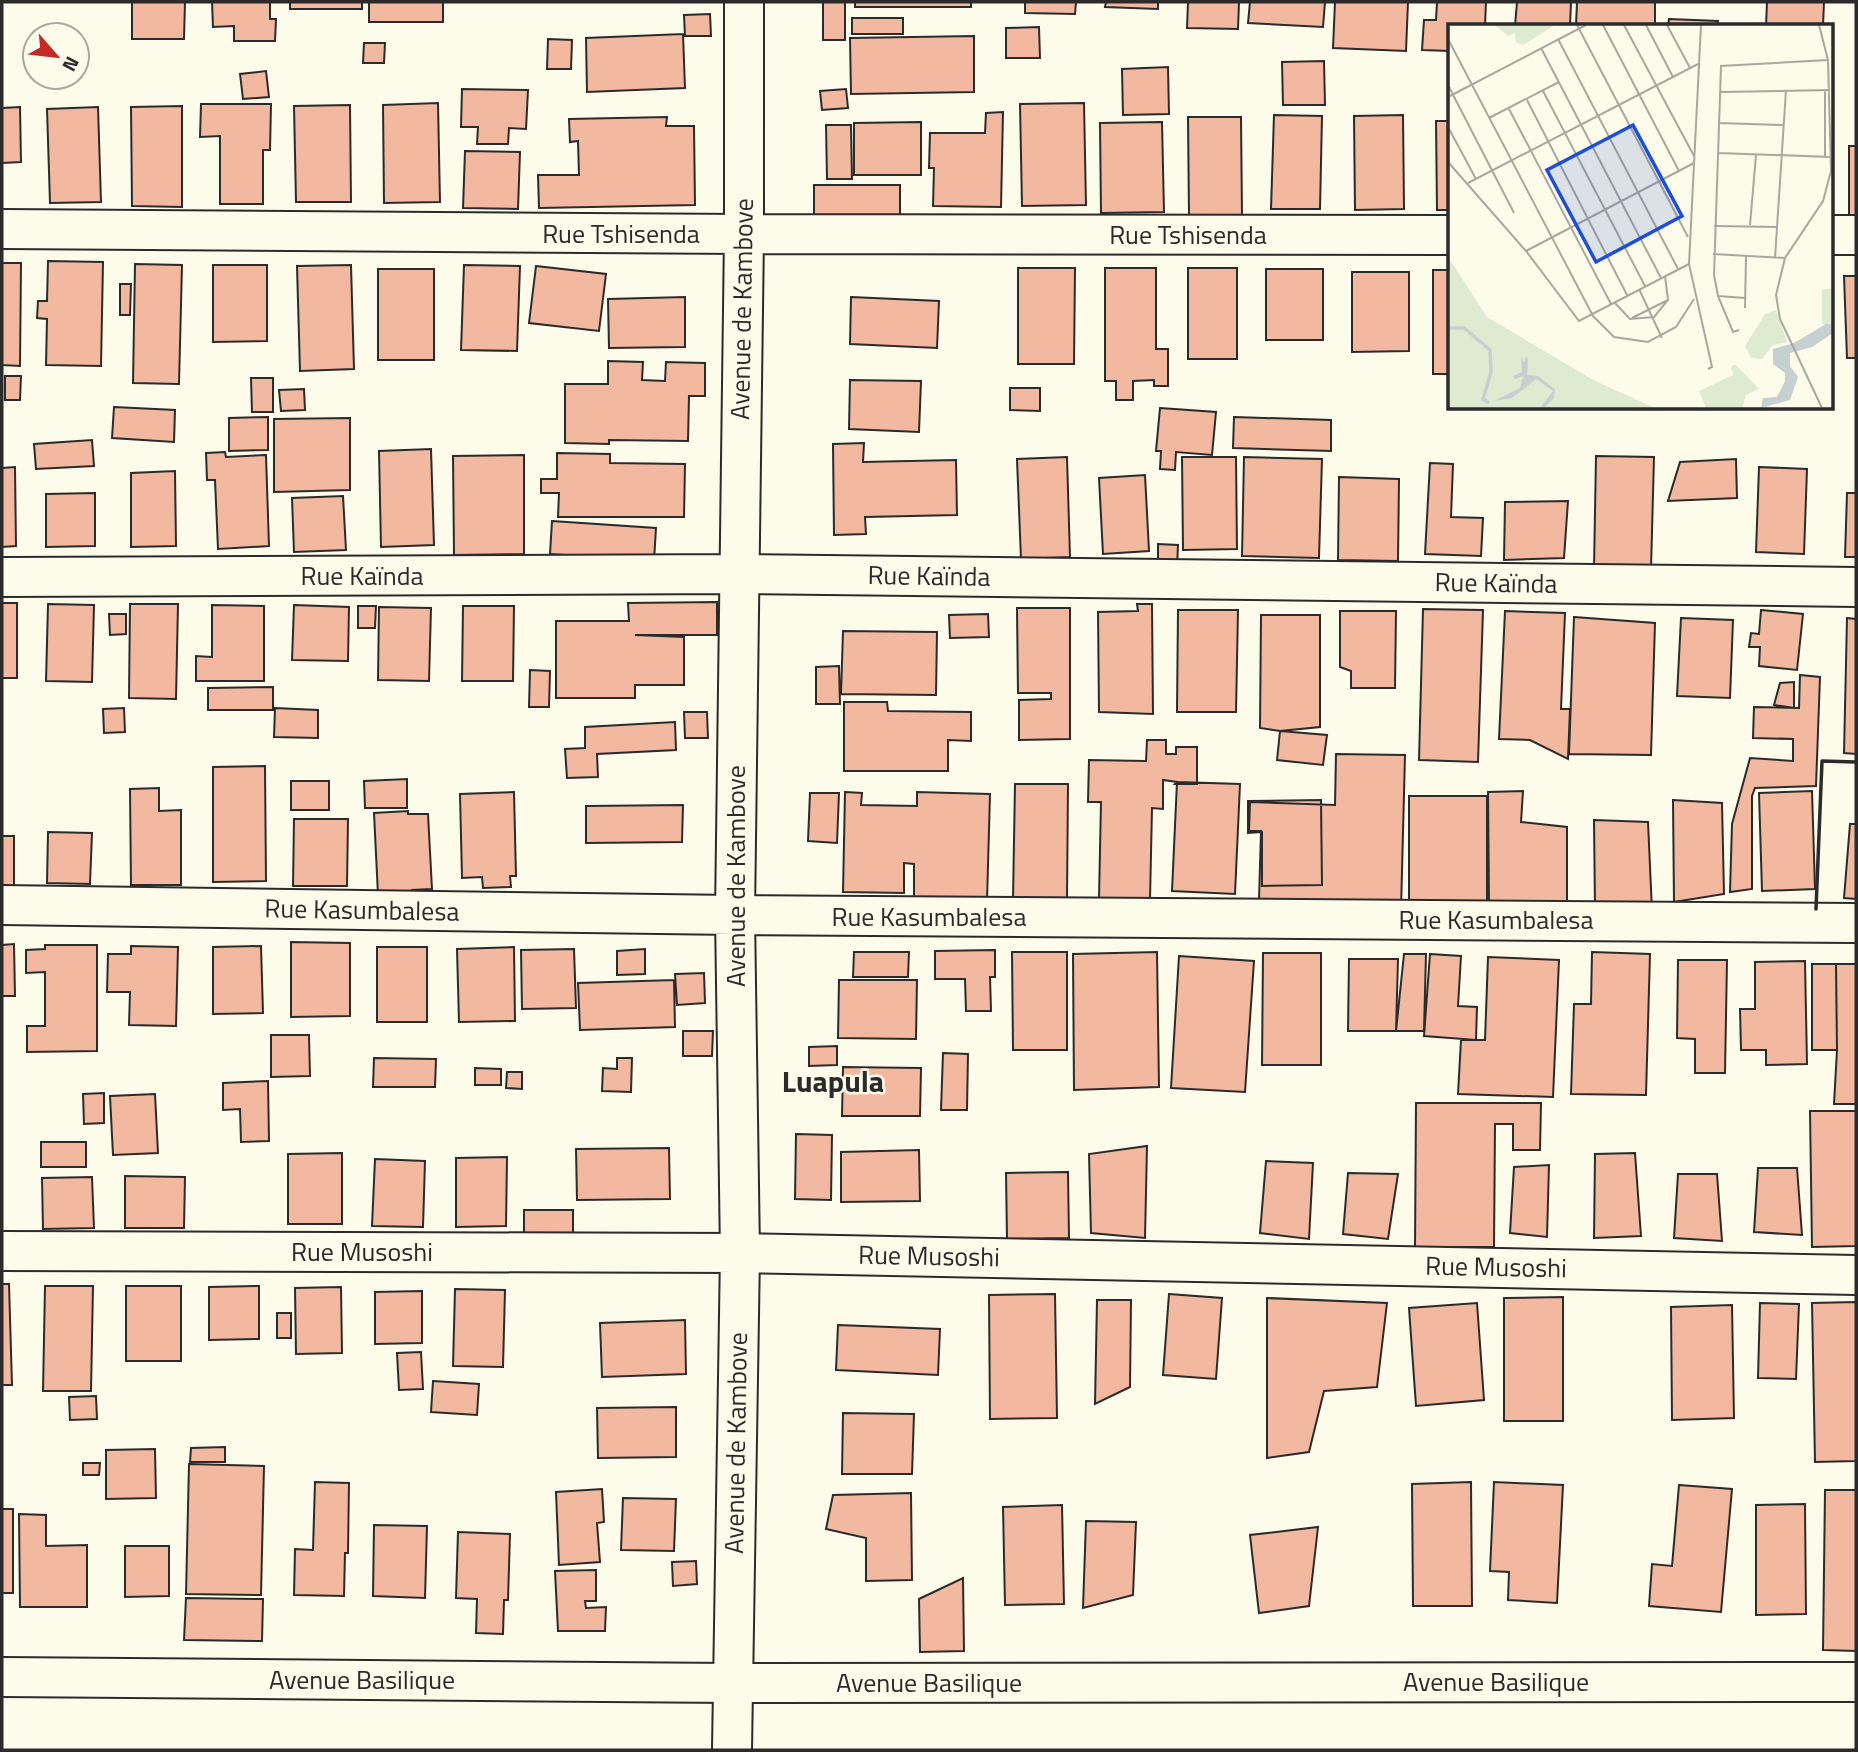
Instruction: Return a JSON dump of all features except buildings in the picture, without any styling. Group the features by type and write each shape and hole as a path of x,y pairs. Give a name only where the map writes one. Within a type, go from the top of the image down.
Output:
{"street":[{"name":"Avenue de Kambove","path":"732,1750 740,1253 735,915 744,234 744,2"},
{"name":"Rue Tshisenda","path":"2,229 1448,235"},
{"path":"1834,235 1856,235"},
{"name":"Rue Kaïnda","path":"2,577 738,574 1856,587"},
{"name":"Rue Kasumbalesa","path":"2,905 735,915 1856,923"},
{"name":"Rue Musoshi","path":"2,1251 740,1253 1856,1275"},
{"name":"Avenue Basilique","path":"2,1677 732,1683 1856,1682"}],"wall":[{"path":"1816,909 1822,761 1856,762"}],"district":[{"name":"Luapula","path":"833,1082"}]}
